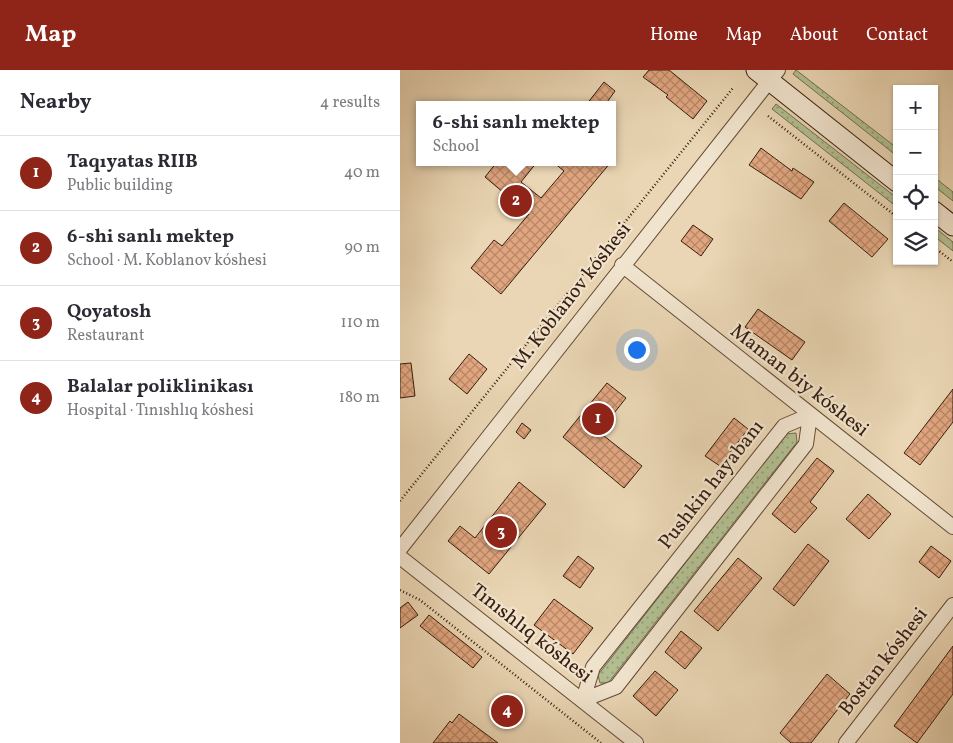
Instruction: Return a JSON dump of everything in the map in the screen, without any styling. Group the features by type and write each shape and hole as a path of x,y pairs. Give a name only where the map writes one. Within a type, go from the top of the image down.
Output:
{"street":[{"path":"767,73 893,179"},
{"name":"M. Koblanov kóshesi","path":"400,549 622,265 767,73"},
{"path":"938,214 953,226"},
{"name":"Maman biy kóshesi","path":"622,265 953,527"},
{"path":"583,700 616,687 806,444 810,415"},
{"name":"Pushkin hayabanı","path":"583,700 593,667 784,426 810,415"},
{"name":"Tınıshlıq kóshesi","path":"400,557 636,743"},
{"name":"Bostan kóshesi","path":"846,743 953,606"}],"path":[{"path":"400,501 733,88"},
{"path":"768,116 893,214"},
{"path":"938,250 953,262"},
{"path":"400,590 420,600 601,743"}],"green space":[{"path":"796,70 893,145 893,153 793,74"},
{"path":"776,104 893,195 893,204 772,109"},
{"path":"938,180 953,192 953,201 938,189"},
{"path":"938,230 953,242 953,251 938,239"},
{"path":"796,433 797,442 608,683 600,683 598,675 786,434"}],"building":[{"path":"649,70 669,70 707,101 693,119 666,97 668,95 643,77"},
{"path":"604,82 615,91 608,101 589,101"},
{"path":"761,148 792,171 793,168 814,182 801,199 749,165"},
{"path":"494,166 534,166 521,182 541,198 564,171 558,166 608,166 501,294 471,268 494,240 502,246 529,214 485,177"},
{"path":"844,203 888,239 872,257 829,221"},
{"path":"693,225 713,239 701,256 681,241"},
{"path":"758,309 805,342 792,360 745,327"},
{"path":"469,354 487,369 467,394 449,379"},
{"path":"411,363 415,396 400,398 400,364"},
{"path":"607,383 626,398 599,432 642,466 624,488 563,437"},
{"path":"953,389 953,422 920,465 904,453"},
{"path":"734,418 748,429 720,466 705,456"},
{"path":"522,423 531,430 524,439 516,432"},
{"path":"817,458 834,471 810,502 817,508 795,533 772,514"},
{"path":"519,482 546,504 489,574 448,541 460,526 475,538"},
{"path":"868,494 891,514 869,539 846,519"},
{"path":"808,544 829,561 794,606 773,589"},
{"path":"931,546 951,561 939,578 919,562"},
{"path":"578,556 594,568 580,588 563,576"},
{"path":"738,558 762,578 718,631 694,611"},
{"path":"554,599 593,628 573,654 534,625"},
{"path":"408,602 418,615 400,628 400,608"},
{"path":"429,615 482,657 473,668 420,626"},
{"path":"681,631 702,648 685,669 665,652"},
{"path":"953,646 953,694 917,743 894,726"},
{"path":"655,671 678,690 656,716 633,696"},
{"path":"827,674 850,694 811,743 791,743 780,733"},
{"path":"459,714 498,743 433,743 450,721 452,723"}],"place":[{"name":"6-shi sanlı mektep","path":"516,201"},
{"name":"Taqıyatas RIIB","path":"598,419"},
{"name":"Qoyatosh","path":"501,532"},
{"name":"Balalar poliklinikası","path":"507,711"}]}
